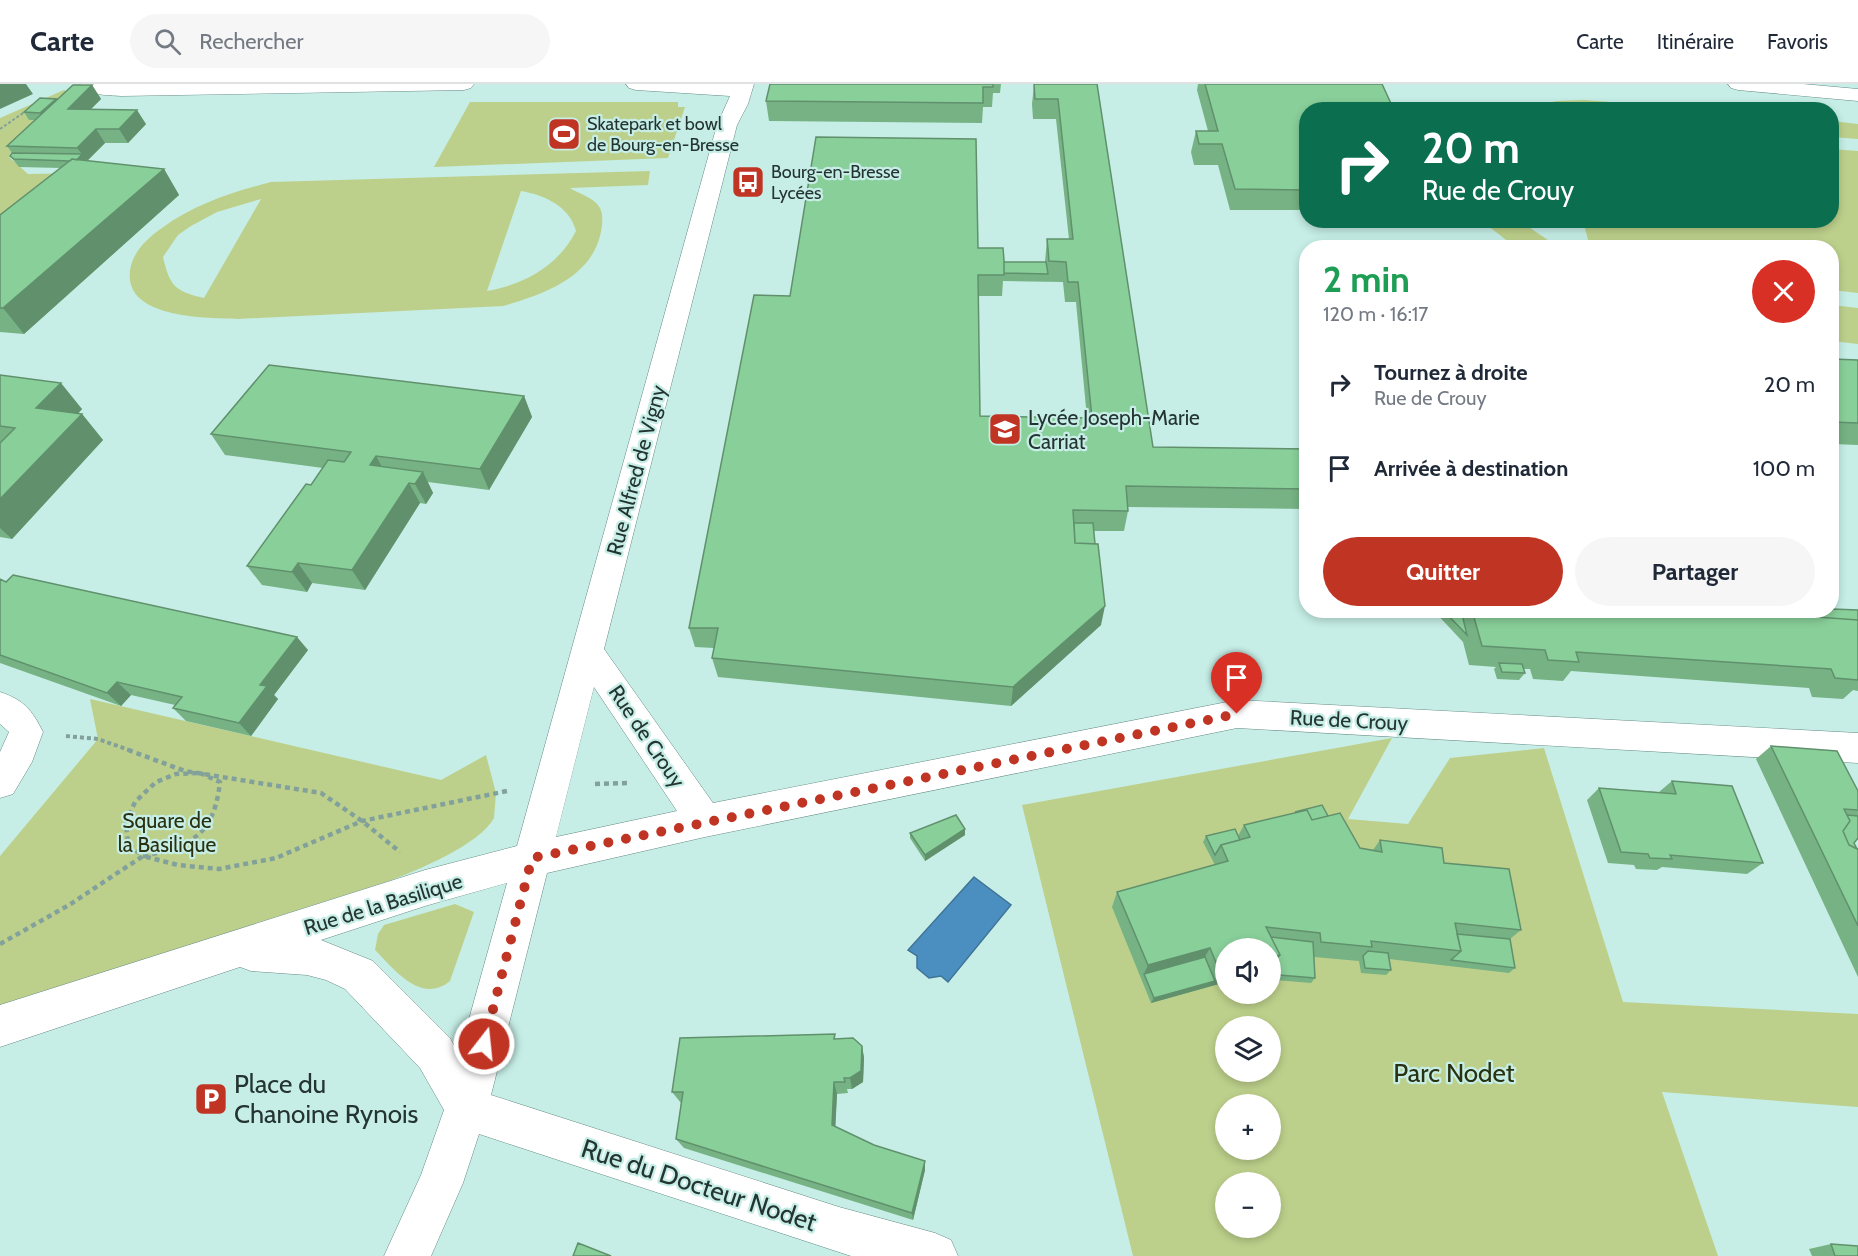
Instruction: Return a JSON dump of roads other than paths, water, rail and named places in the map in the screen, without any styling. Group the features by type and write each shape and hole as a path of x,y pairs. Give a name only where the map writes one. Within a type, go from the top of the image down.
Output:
{"street":[{"path":"96,86 464,84"},
{"path":"636,84 743,87"},
{"path":"1738,84 1858,95"},
{"name":"Rue Alfred de Vigny","path":"411,1248 441,1183 466,1108 727,125 743,87"},
{"name":"Rue de Crouy","path":"588,651 705,821"},
{"path":"0,706 19,719 26,732 20,751 0,783"},
{"name":"Rue de Crouy","path":"532,858 1237,714 1858,748"},
{"name":"Rue de la Basilique","path":"0,1026 425,888 532,858"},
{"name":"Rue de la Basilique","path":"234,951 307,956 359,975 435,1053 466,1108"},
{"name":"Rue du Docteur Nodet","path":"466,1108 836,1243 934,1256"}],"water":[{"path":"974,877 1011,905 948,982 941,976 929,978 917,968 917,956 908,950"}],"place":[{"name":"Skatepark et bowl de Bourg-en-Bresse","path":"564,134"},
{"name":"Bourg-en-Bresse Lycées","path":"748,182"},
{"name":"Lycée Joseph-Marie Carriat","path":"1005,429"},
{"name":"Place du Chanoine Rynois","path":"211,1099"}],"park label":[{"name":"Square de la Basilique","path":"167,832"},
{"name":"Parc Nodet","path":"1454,1073"}]}
